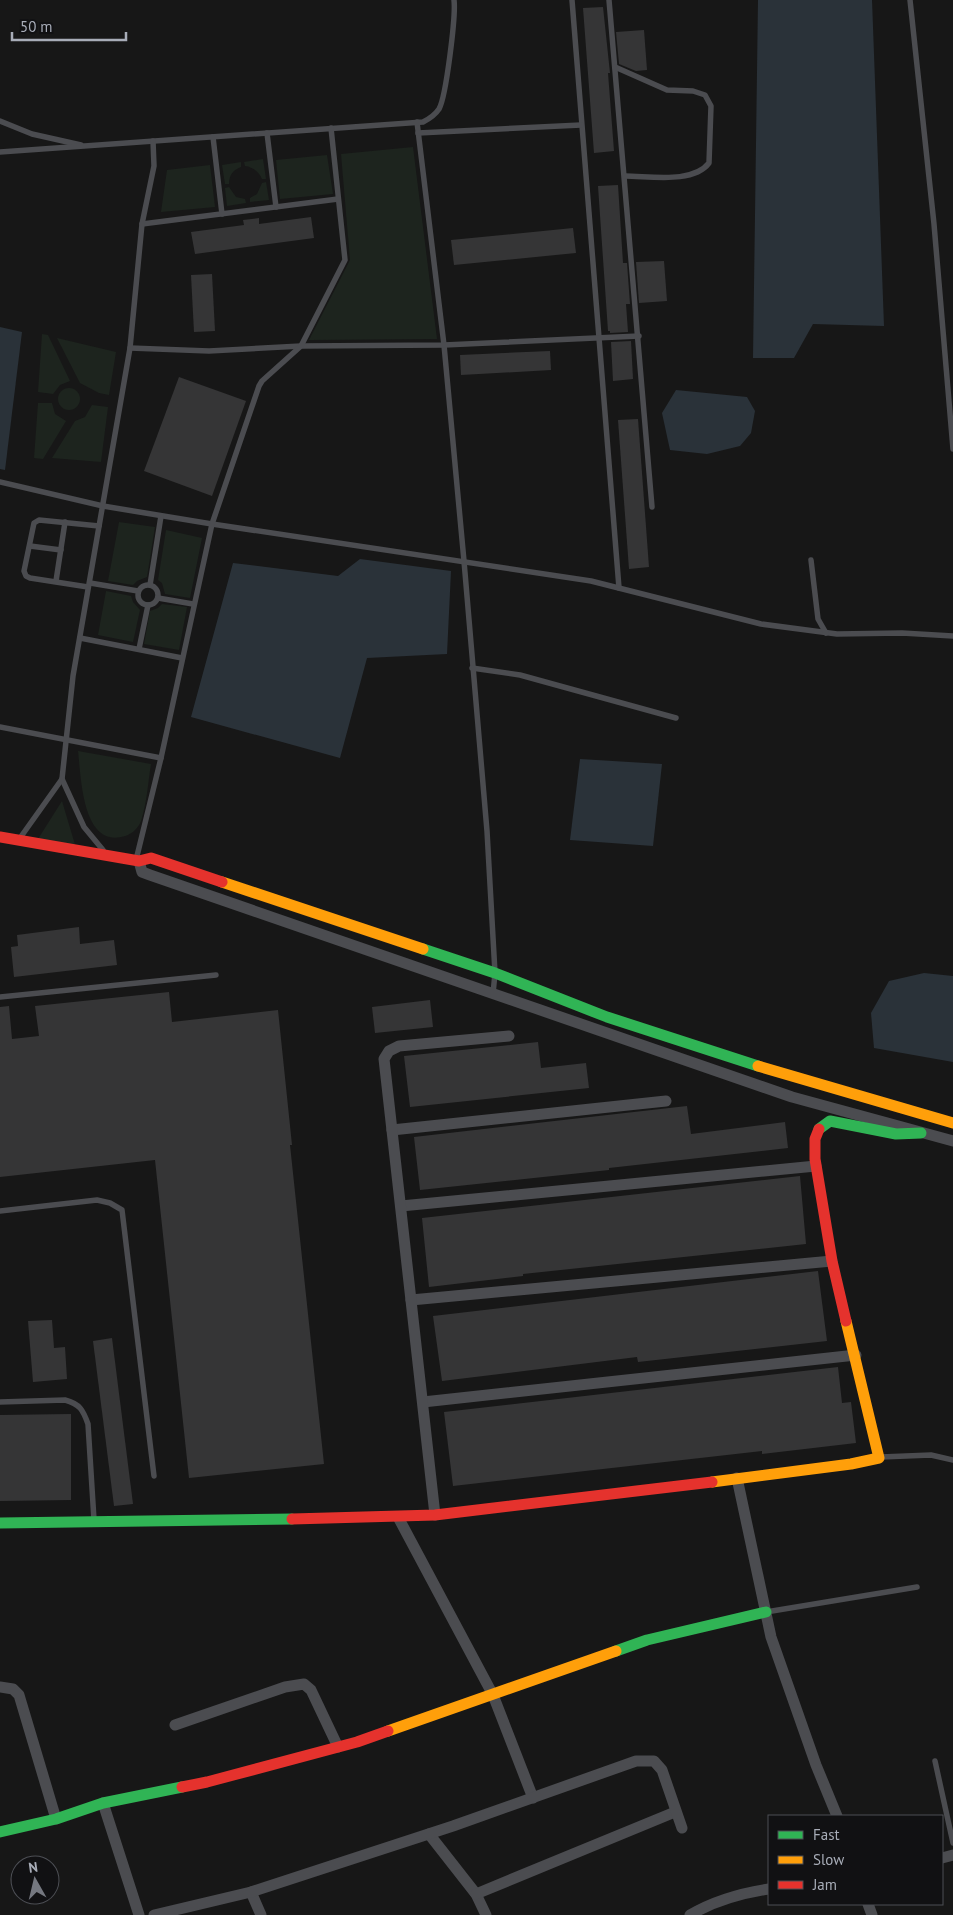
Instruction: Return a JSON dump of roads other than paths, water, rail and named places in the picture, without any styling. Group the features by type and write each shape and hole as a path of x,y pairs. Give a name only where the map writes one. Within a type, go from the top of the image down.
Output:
{"street":[{"path":"0,837 108,857 138,861 151,858 495,973 607,1017 798,1079 953,1123"},
{"path":"138,861 142,872 150,875 493,994 792,1097 953,1142"},
{"path":"435,1515 384,1059 389,1051 399,1046 509,1036"},
{"path":"792,1097 798,1079"},
{"path":"392,1130 666,1101"},
{"path":"0,1523 435,1515 851,1464 879,1458 856,1355 832,1261 816,1166 815,1139 820,1128 830,1121 896,1134 922,1133"},
{"path":"401,1206 816,1166"},
{"path":"411,1300 832,1261"},
{"path":"422,1402 856,1355"},
{"path":"737,1478 771,1637 837,1815"},
{"path":"398,1517 493,1694 533,1798"},
{"path":"0,1832 56,1819 103,1803 207,1782 338,1748 647,1640 766,1612"},
{"path":"175,1725 285,1686 304,1684 311,1690 338,1748"},
{"path":"0,1687 12,1689 19,1695 56,1819"},
{"path":"154,1915 251,1892 429,1834 636,1761 654,1761 662,1770 682,1828"},
{"path":"103,1803 139,1915"},
{"path":"476,1894 676,1812"},
{"path":"429,1834 476,1894 486,1915"},
{"path":"690,1915 706,1905 754,1891 768,1889"},
{"path":"251,1892 261,1915"}],"lane":[{"path":"0,152 423,122 431,118 438,111 443,100 454,0"},
{"path":"572,0 619,588"},
{"path":"609,0 652,507"},
{"path":"910,0 934,224 953,450"},
{"path":"615,67 667,90 692,91 705,94 711,106 709,163 703,170 688,176 625,176"},
{"path":"0,121 32,134 88,146"},
{"path":"417,122 444,346 464,562 487,832 495,973 493,994"},
{"path":"418,133 581,125"},
{"path":"138,861 212,524 259,386 262,381 301,346 345,260 331,128"},
{"path":"267,133 276,207"},
{"path":"213,137 222,214"},
{"path":"18,840 62,778 73,676 130,348 142,224 154,166 153,141"},
{"path":"142,224 338,200"},
{"path":"130,348 209,351 301,346 444,346 639,336"},
{"path":"0,482 103,506 161,516 328,543 592,581 761,624 837,634 902,632 953,636"},
{"path":"150,584 161,516"},
{"path":"99,526 39,520 34,523 24,571 26,576 138,591"},
{"path":"56,581 65,522"},
{"path":"30,546 61,550"},
{"path":"811,560 818,619 826,633"},
{"path":"150,584 156,588 158,598 154,603 148,605 140,601 138,591 144,585 150,584"},
{"path":"158,598 193,604"},
{"path":"139,649 148,605"},
{"path":"80,638 182,658"},
{"path":"472,668 520,675 676,718"},
{"path":"0,727 161,758"},
{"path":"62,778 84,827 108,857"},
{"path":"0,996 216,975"},
{"path":"0,1211 97,1200 110,1203 122,1210 154,1476"},
{"path":"0,1402 65,1400 75,1403 83,1410 88,1424 94,1522"},
{"path":"879,1458 931,1455 953,1460"},
{"path":"766,1612 917,1587"},
{"path":"935,1761 953,1843"}]}
